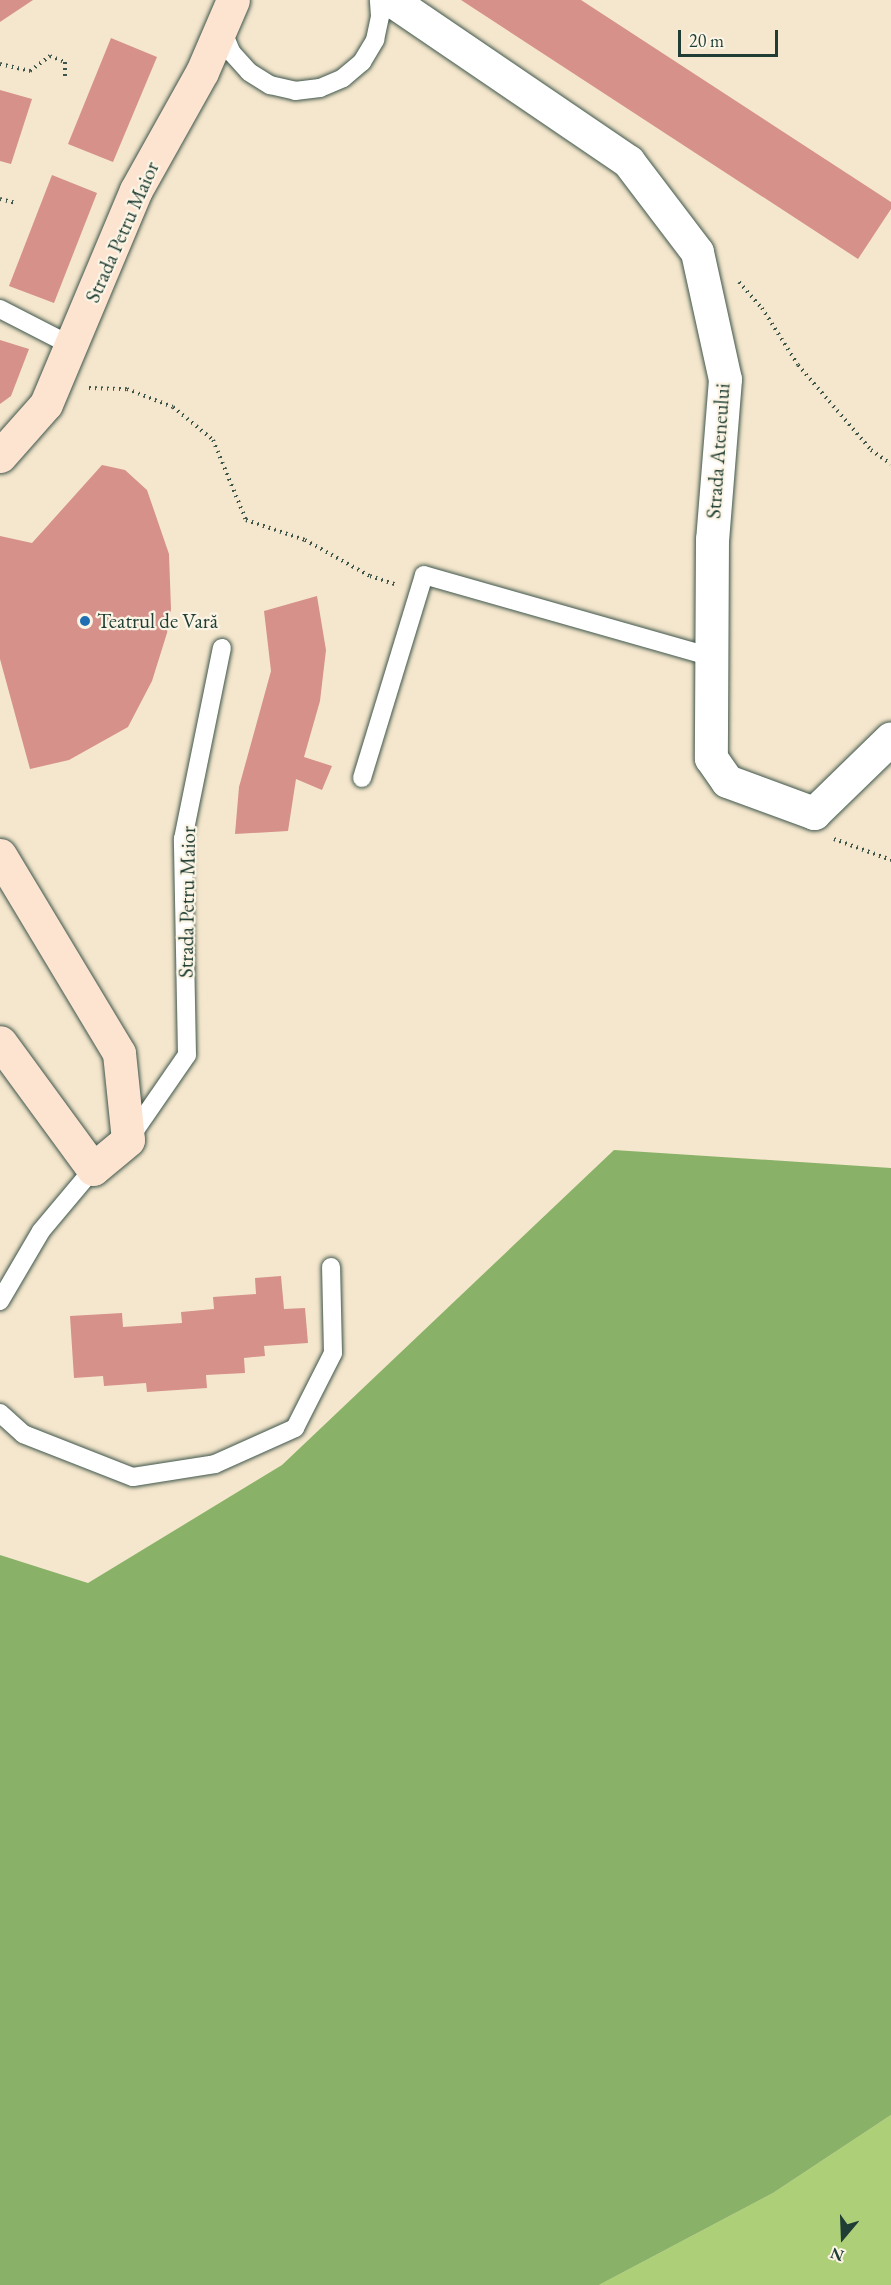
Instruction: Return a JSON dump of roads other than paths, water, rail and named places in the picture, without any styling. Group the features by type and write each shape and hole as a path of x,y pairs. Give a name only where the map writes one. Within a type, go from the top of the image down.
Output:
{"street":[{"name":"Strada Petru Maior","path":"0,456 46,404 136,190 222,30 233,0"},
{"name":"Strada Ateneului","path":"391,0 628,161 697,252 725,379 712,539 711,758 727,781 813,813 891,738"},
{"path":"0,855 119,1053 128,1140"},
{"path":"0,1042 93,1169"},
{"name":"Strada Petru Maior","path":"93,1169 128,1140"}],"lane":[{"path":"222,30 232,53 249,72 270,85 295,91 320,88 343,78 362,62 375,40 380,16 379,0"},
{"path":"0,309 72,346"},
{"path":"362,778 424,575 712,657"},
{"name":"Strada Petru Maior","path":"128,1140 187,1055 183,839 222,648"},
{"name":"Strada Petru Maior","path":"0,1301 41,1231 93,1169"},
{"path":"0,1413 23,1434 133,1477 215,1464 295,1428 333,1353 331,1268"}],"place":[{"name":"Teatrul de Vară","path":"85,621"}]}
